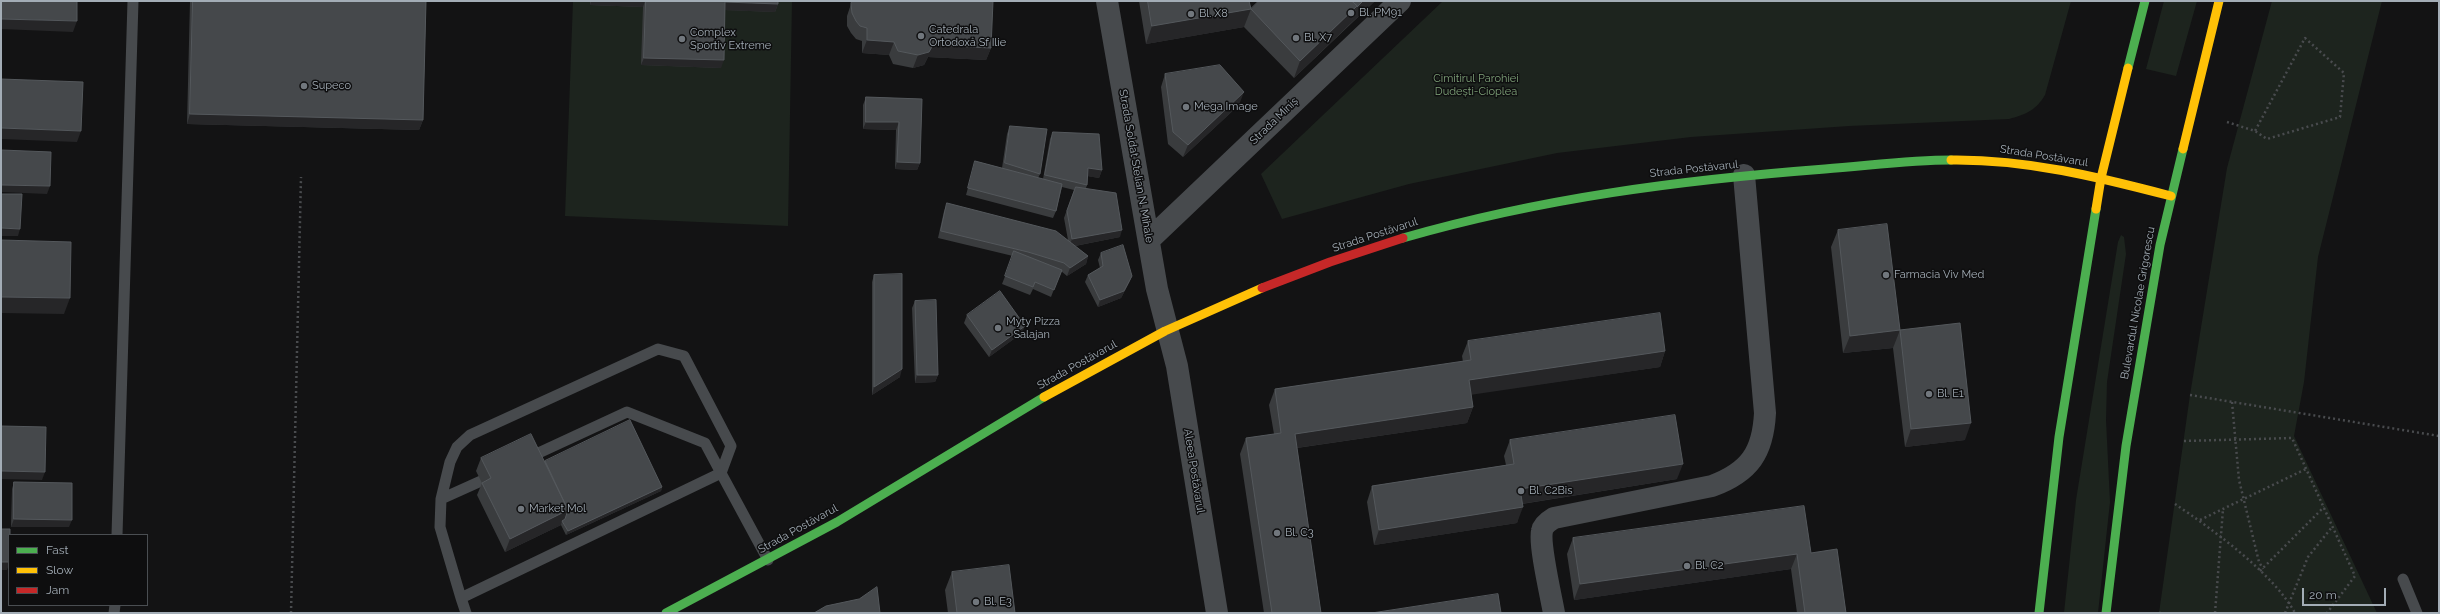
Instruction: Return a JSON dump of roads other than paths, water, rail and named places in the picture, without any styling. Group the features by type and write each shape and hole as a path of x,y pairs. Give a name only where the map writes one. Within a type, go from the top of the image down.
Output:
{"street":[{"name":"Strada Soldat Stelian N. Mihale","path":"1107,1 1149,240 1168,330"},
{"name":"Strada Miniș","path":"1149,240 1400,1"},
{"path":"2039,613 2059,437 2101,178 2146,1"},
{"name":"Bulevardul Nicolae Grigorescu","path":"2106,613 2126,446 2145,326 2170,196 2219,1"},
{"name":"Strada Postăvarul","path":"666,613 768,560 890,491 1065,384 1168,330 1287,278 1367,248 1423,232 1480,217 1610,191 1744,175 1932,161 1988,160 2020,162 2101,178 2170,196"},
{"path":"1554,613 1542,545 1542,531 1546,523 1554,518 1712,486 1732,479 1757,452 1764,434 1765,413 1744,175"},
{"name":"Aleea Postăvarul","path":"1168,330 1177,366 1217,613"}],"lane":[{"path":"117,534 133,1"},
{"path":"461,598 721,473 731,446 684,356 658,349 470,435 456,447 450,462 441,499 440,527 461,598 466,613"},
{"path":"532,456 627,412 705,443 768,560"},
{"path":"441,499 481,481"},
{"path":"2403,580 2417,613"}],"place":[{"name":"Bl. PM91","path":"1351,13"},
{"name":"Bl. X8","path":"1191,14"},
{"name":"Catedrala Ortodoxă Sf Ilie","path":"921,36"},
{"name":"Bl. X7","path":"1296,38"},
{"name":"Complex Sportiv Extreme","path":"682,39"},
{"name":"Supeco","path":"304,86"},
{"name":"Mega Image","path":"1186,107"},
{"name":"Farmacia Viv Med","path":"1886,275"},
{"name":"Myty Pizza - Salajan","path":"998,328"},
{"name":"Bl. E1","path":"1929,394"},
{"name":"Bl. C2Bis","path":"1521,491"},
{"name":"Market Mol","path":"521,509"},
{"name":"Bl. C3","path":"1277,533"},
{"name":"Bl. C2","path":"1687,566"},
{"name":"Bl. E3","path":"976,602"}],"park label":[{"name":"Cimitirul Parohiei Dudești-Cioplea","path":"1476,85"}]}
